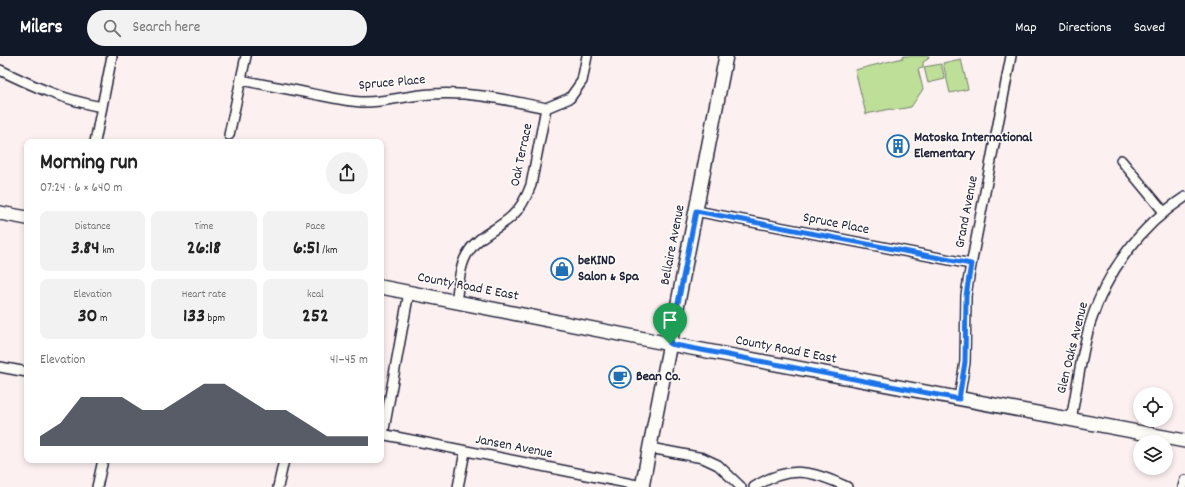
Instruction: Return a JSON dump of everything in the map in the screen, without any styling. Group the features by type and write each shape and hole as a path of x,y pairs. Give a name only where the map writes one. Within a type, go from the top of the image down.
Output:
{"main road":[{"name":"Bellaire Avenue","path":"642,486 726,56"},
{"path":"0,213 24,217"},
{"name":"County Road E East","path":"384,288 670,344 1185,441"}],"street":[{"path":"96,139 112,56"},
{"path":"229,135 246,56"},
{"name":"Oak Terrace","path":"456,301 461,269 468,251 482,237 512,217 527,196 531,185 546,108 570,98 582,81 587,56"},
{"name":"Grand Avenue","path":"959,399 965,362 966,296 1011,56"},
{"path":"0,70 58,96 81,103 102,107"},
{"name":"Spruce Place","path":"241,80 343,100 362,102 431,94 456,93 482,95 546,108"},
{"path":"1121,160 1164,212"},
{"name":"Glen Oaks Avenue","path":"1071,420 1084,348 1090,324 1098,301 1107,283 1123,257 1148,227 1164,212 1185,196"},
{"name":"Spruce Place","path":"696,211 971,264"},
{"path":"384,424 409,292"},
{"path":"0,367 24,371"},
{"name":"Jansen Avenue","path":"384,435 642,486"},
{"path":"650,448 703,458 713,462 741,487"},
{"path":"458,487 465,452"},
{"path":"97,487 102,463"},
{"path":"278,487 283,463"},
{"path":"754,487 765,480 778,475 792,472 805,472 829,478 847,487"},
{"path":"1183,487 1185,480"}],"green space":[{"path":"903,56 929,56 928,59 923,62 923,68 918,69 923,89 911,107 894,110 890,109 866,114 855,70 903,58"},
{"path":"961,59 968,89 950,93 943,63"},
{"path":"941,64 945,79 928,83 924,67"}],"place":[{"name":"Matoska International Elementary","path":"898,146"},
{"name":"beKIND Salon & Spa","path":"562,269"},
{"name":"Bean Co.","path":"620,377"}],"route":[{"path":"696,211 971,264 966,296 965,362 959,399 670,344 696,211"}]}
